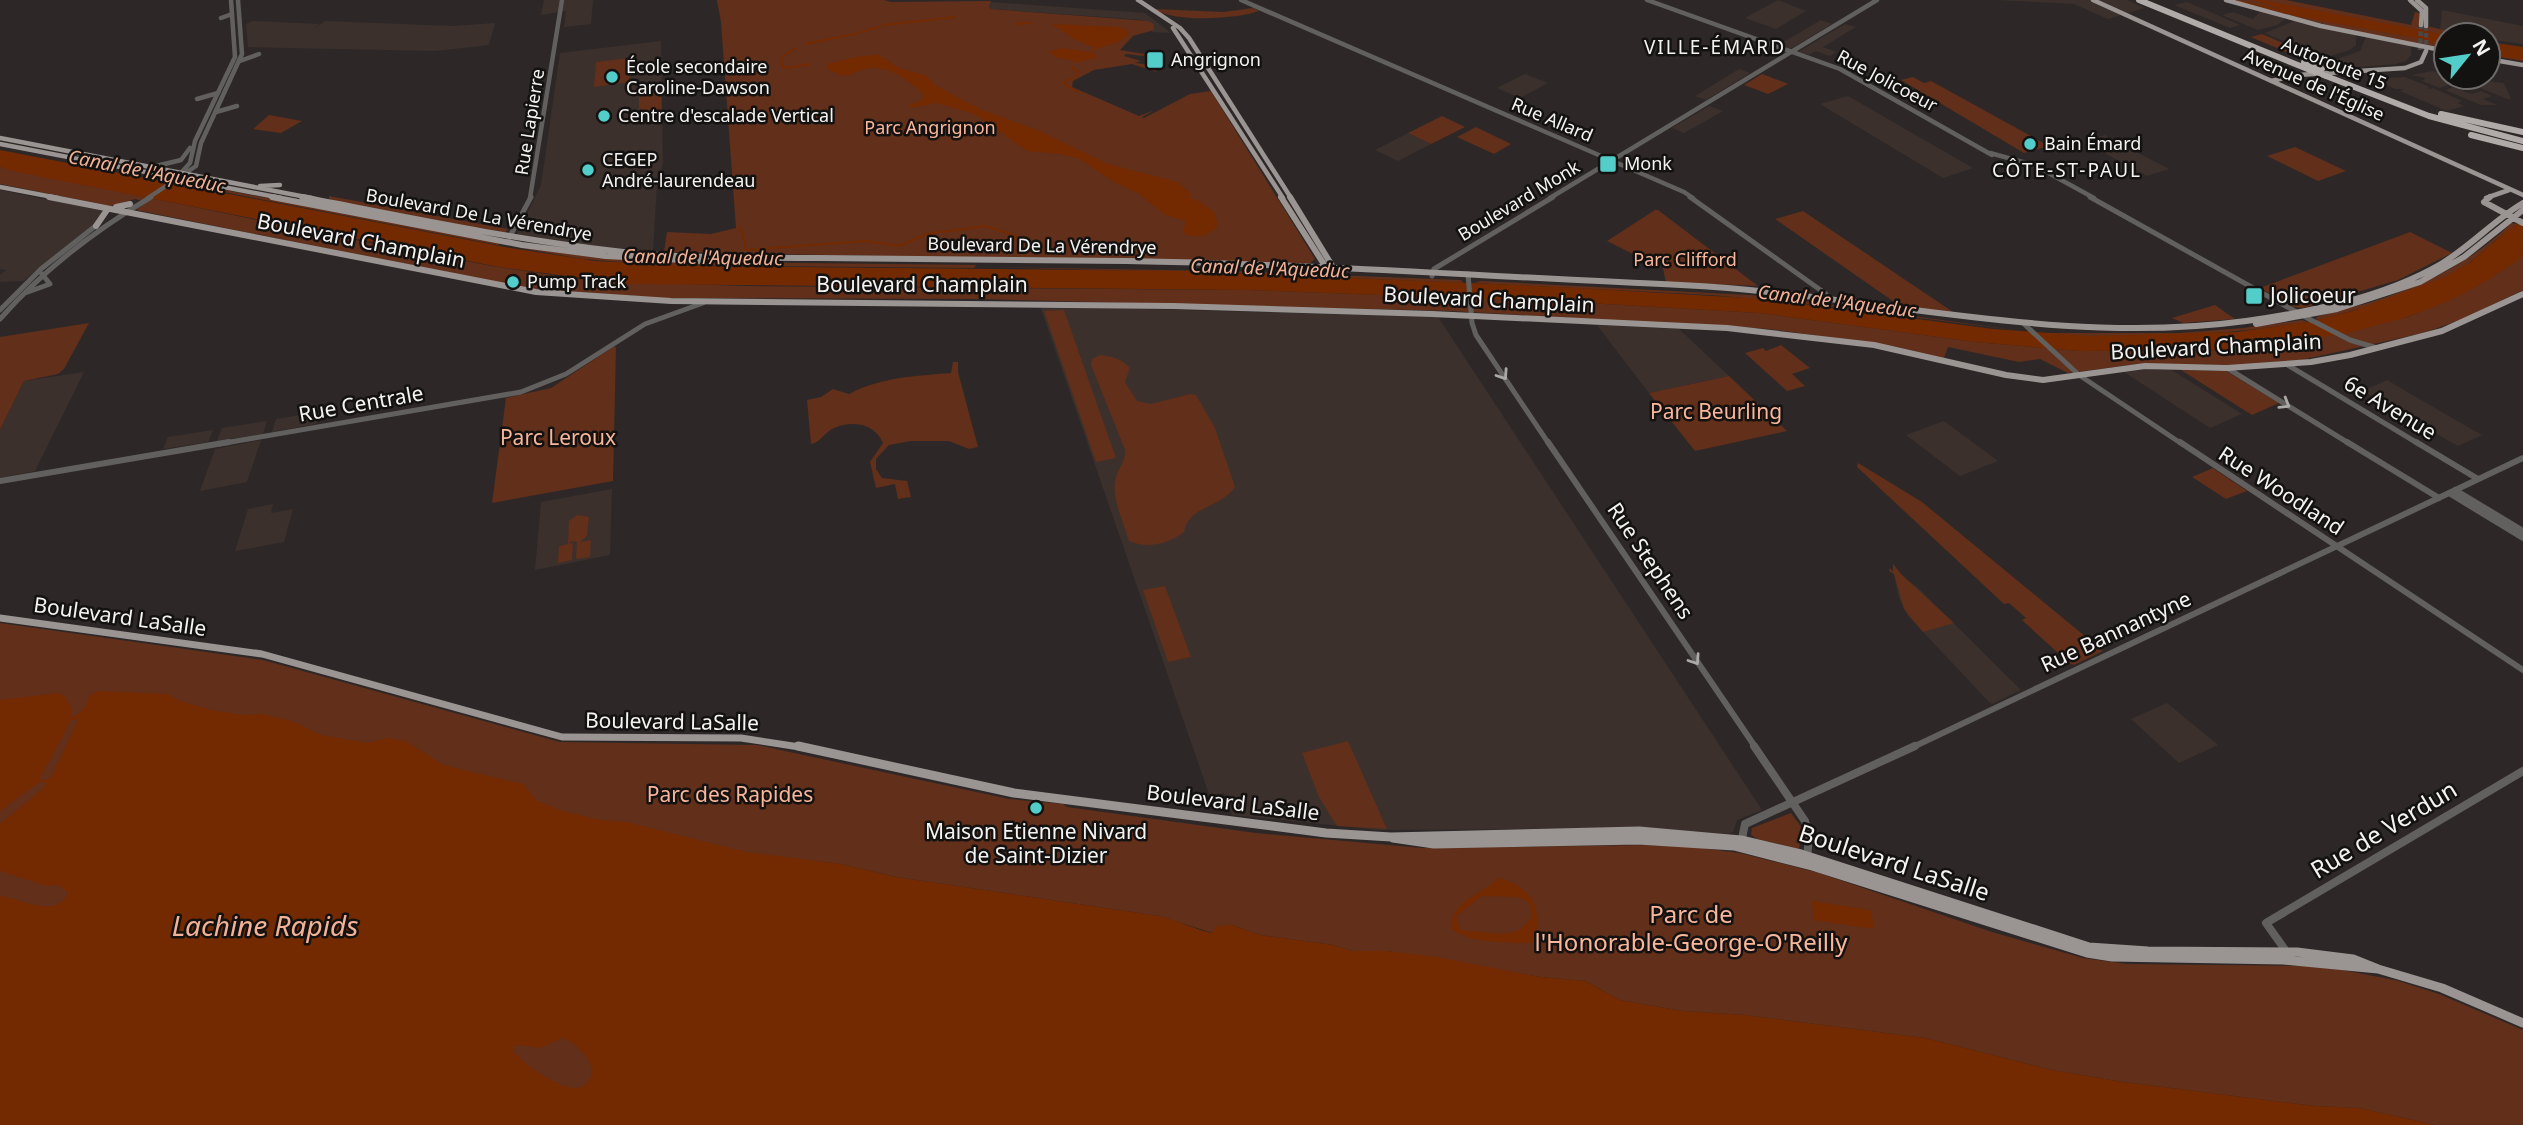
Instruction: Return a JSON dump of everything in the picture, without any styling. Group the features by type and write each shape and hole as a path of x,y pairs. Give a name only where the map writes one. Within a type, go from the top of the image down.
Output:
{"highway":[{"name":"Autoroute 15","path":"2138,0 2229,37 2248,40 2372,95 2446,120 2523,137"},
{"name":"Autoroute 15","path":"2151,0 2310,70 2337,76 2432,115"},
{"path":"2432,115 2523,148"}],"main road":[{"path":"1131,0 1185,37 1332,270"},
{"path":"1138,0 1180,28 1318,256 1332,270"},
{"name":"Avenue de l'Église","path":"2093,0 2523,193"},
{"path":"2226,0 2324,27 2432,48"},
{"path":"2410,0 2422,11 2424,25 2426,8 2417,0"},
{"path":"2271,81 2290,75 2404,68 2421,62 2423,51"},
{"path":"2502,61 2523,65"},
{"name":"Boulevard De La Vérendrye","path":"0,141 148,168 177,179 248,187 508,239 595,249 685,256 1171,261 1332,270"},
{"name":"Boulevard De La Vérendrye","path":"0,141 177,179 589,254 682,260 1160,265 1431,274 1737,292 2023,323 2091,327 2165,327 2231,322 2297,313 2356,298 2419,275 2458,253 2508,216 2523,210"},
{"path":"248,187 280,185"},
{"name":"Boulevard Champlain","path":"0,187 522,290 624,299 1146,305 1471,316 1787,333 1889,348 2022,378 2047,380 2145,366 2227,368 2286,364 2358,353 2442,331 2523,295"},
{"path":"2510,189 2486,198 2484,203 2522,223"},
{"name":"Boulevard De La Vérendrye","path":"1828,300 2032,330 2182,331 2307,318 2366,301 2432,276 2469,254 2523,203"},
{"path":"96,226 120,209"},
{"path":"1307,267 1316,262 1318,256"},
{"name":"Boulevard LaSalle","path":"0,618 262,654 562,737 766,740 1014,793 1295,830 1391,837 1420,844 1648,841 1741,844 1807,860 2087,953 2112,957 2289,956 2378,969 2442,988 2523,1023"}],"street":[{"path":"148,168 169,165 183,159 195,141 236,52 231,0"},
{"path":"0,310 41,269 96,226 120,209 177,179 198,162 200,145 240,61 243,45 238,0"},
{"name":"Rue Lapierre","path":"508,239 527,208 533,190 562,0"},
{"name":"Rue Allard","path":"1241,0 1684,192 1822,290 1828,300"},
{"name":"Rue Jolicoeur","path":"1647,0 1843,70 1990,153 2023,161 2037,168 2297,313 2350,340 2379,349"},
{"name":"Boulevard Monk","path":"1431,274 1877,0"},
{"path":"221,18 232,14"},
{"path":"240,61 259,54"},
{"path":"197,99 218,93"},
{"path":"216,112 237,106"},
{"path":"177,179 190,163 195,141"},
{"path":"0,319 42,274 120,209"},
{"path":"20,295 50,284 42,274"},
{"name":"Rue Stephens","path":"1468,278 1471,316 1476,335 1793,804 1809,831 1807,860"},
{"name":"Rue Centrale","path":"0,481 521,392 566,374 645,324 707,301"},
{"name":"Rue Woodland","path":"2023,323 2078,375 2523,670"},
{"path":"2350,340 2358,353"},
{"name":"6e Avenue","path":"2286,364 2478,479"},
{"path":"2227,368 2439,498"},
{"name":"Rue Bannantyne","path":"1741,844 1745,824 1793,804 2523,458"},
{"path":"2452,491 2523,531"},
{"path":"2452,491 2523,538"},
{"name":"Rue de Verdun","path":"2289,956 2266,923 2523,771"}],"shaded area":[{"path":"544,0 593,0 591,24 564,27 566,11 541,15"},
{"path":"1778,0 1806,11 1776,29 1745,18"},
{"path":"1995,0 2127,0 2145,8 2108,19 2074,4"},
{"path":"990,2 1145,13 1171,33 1152,32 1154,24 1143,20 989,9"},
{"path":"2187,2 2240,25 2230,28 2174,5"},
{"path":"2442,10 2498,21 2441,21"},
{"path":"2261,11 2285,19 2277,25 2258,30 2222,15 2233,12 2253,19"},
{"path":"1821,20 1832,24 1790,49 1773,43 1779,39 1785,41"},
{"path":"253,21 320,24 309,33 325,21 453,26 495,23 489,45 435,51 248,47 246,24"},
{"path":"2294,21 2356,35 2356,45 2350,50 2324,58 2265,33"},
{"path":"2502,22 2523,26 2523,44 2502,41"},
{"path":"1845,24 1856,27 1823,47 1836,52 1830,56 1816,51 1809,55 1798,52"},
{"path":"2366,37 2411,46 2411,55 2406,61 2396,64 2346,68 2331,61 2360,51"},
{"name":"CEGEP André-laurendeau","path":"661,41 663,163 657,186 653,250 583,246 517,234 541,185 560,53"},
{"path":"1739,69 1750,73 1706,100 1695,96"},
{"path":"2432,71 2432,85 2422,81 2426,78 2411,75"},
{"path":"1525,74 1548,83 1520,98 1497,88"},
{"path":"2405,77 2430,87 2427,88 2432,88 2432,91 2440,91 2462,101 2457,103 2464,106 2447,111 2400,91 2404,89 2395,89 2373,79"},
{"path":"2504,83 2511,99 2487,91 2502,91"},
{"path":"2447,91 2472,94 2481,91 2492,96 2483,99 2497,105 2481,105"},
{"path":"1848,96 1973,168 1943,178 1820,104"},
{"path":"1709,106 1723,111 1684,133 1672,128"},
{"path":"1408,133 1431,144 1398,161 1375,150"},
{"path":"2105,135 2169,169 2147,176 2084,142"},
{"path":"0,190 103,212 101,218 88,230 23,281 0,282 0,275 6,270 0,269"},
{"path":"1040,306 1438,317 1762,810 1737,820 1733,832 1728,834 1648,828 1380,830 1232,815 1224,793 1210,797"},
{"path":"1597,325 1679,329 1729,376 1649,393"},
{"path":"2170,369 2242,414 2210,428 2124,372"},
{"path":"84,372 35,471 0,478 0,430 24,381"},
{"path":"2387,380 2482,435 2458,446 2363,391"},
{"path":"320,412 316,424 272,432 276,419"},
{"path":"267,421 263,434 217,441 222,428"},
{"path":"1944,421 1998,461 1960,476 1906,435"},
{"path":"213,430 208,442 163,449 168,437"},
{"path":"261,440 247,482 200,491 215,449"},
{"path":"612,489 610,555 535,570 541,502"},
{"path":"273,504 271,513 293,509 284,542 235,551 248,509"},
{"path":"1893,570 1917,587 2021,690 1992,704 1989,702 1908,616 1899,598"},
{"path":"2167,703 2218,745 2179,763 2131,719"}],"green space":[{"name":"Parc Angrignon","path":"717,0 991,1 991,9 1148,21 1154,24 1154,30 1133,36 1120,50 1145,54 1124,56 1141,61 1135,63 1151,65 1157,72 1132,64 1094,70 1073,81 1072,87 1139,116 1155,110 1142,117 1144,118 1190,94 1211,91 1315,259 1309,264 664,252 667,232 711,234 736,228 721,22"},
{"path":"2229,0 2286,0 2411,25 2415,12 2420,13 2419,24 2432,27 2432,47 2354,32"},
{"path":"1253,8 1259,11 1206,18 1176,16 1154,9 1223,12"},
{"path":"2262,34 2339,68 2329,70 2251,37"},
{"name":"École secondaire Caroline-Dawson","path":"630,58 629,82 594,87 596,62"},
{"path":"1762,74 1788,84 1768,94 1744,85"},
{"path":"1913,77 1924,83 1931,81 2049,146 2024,153 1901,80"},
{"path":"661,84 662,122 658,123 639,119 639,86"},
{"path":"269,115 302,121 281,133 253,129"},
{"path":"1442,116 1465,127 1431,144 1408,133"},
{"path":"1476,127 1511,144 1494,154 1457,137"},
{"path":"2295,147 2346,171 2318,181 2267,156"},
{"path":"0,167 344,238 492,266 592,281 746,286 1249,290 1588,303 1759,313 1975,342 2080,351 2210,351 2408,317 2479,285 2523,255 2523,290 2460,320 2423,333 2301,360 2234,365 2138,364 2068,373 2040,359 2019,362 1948,347 1944,358 1897,347 1769,329 1451,311 980,299 665,298 522,288 136,210 147,202 135,199 111,206 0,184"},
{"path":"184,182 500,243 498,245 182,184"},
{"path":"329,196 508,229 505,233 342,203 329,199"},
{"name":"Parc Clifford","path":"1655,210 1758,286 1666,282 1660,255 1633,254 1607,241"},
{"path":"1803,211 1953,312 1900,306 1775,219"},
{"path":"2511,223 2519,224 2504,233 2470,263 2445,277 2374,305 2318,320 2315,318 2371,302 2428,280 2480,250"},
{"path":"2410,232 2452,253 2398,280 2303,308 2293,307 2260,288"},
{"path":"520,248 646,261 976,265 974,268 660,265 582,259"},
{"path":"989,267 1223,271 1223,273"},
{"path":"1234,273 1461,280 1463,283"},
{"path":"1481,281 1768,296 2029,332 1818,305 1711,295 1474,283"},
{"path":"2215,305 2235,319 2183,323 2172,318"},
{"path":"1064,310 1116,458 1096,462 1044,311"},
{"path":"2302,320 2308,322 2233,332 2182,335 2056,336 2042,333 2179,333"},
{"path":"89,323 64,369 58,374 24,381 0,430 0,337"},
{"path":"1781,345 1810,368 1792,374 1805,386 1787,391 1745,353 1763,348 1766,351"},
{"name":"Parc Leroux","path":"616,347 613,481 492,503 506,398 551,388"},
{"path":"1100,355 1116,358 1130,368 1125,382 1137,401 1151,404 1190,394 1196,395 1215,428 1235,487 1221,500 1192,517 1184,532 1172,540 1150,545 1129,541 1117,504 1115,488 1125,450 1091,365 1092,359"},
{"path":"953,362 958,362 958,372 978,447 969,449 949,441 911,441 889,445 876,459 876,469 882,478 907,481 911,497 898,499 895,484 876,488 870,462 883,443 869,427 855,424 841,426 811,444 807,400 821,397 833,389 849,394 886,381 951,373"},
{"path":"2181,370 2226,371 2279,403 2252,415"},
{"name":"Parc Beurling","path":"1729,376 1787,431 1695,451 1649,393"},
{"path":"1858,463 1922,502 2103,651 2074,665 2069,663 2022,620 2026,618 2009,603 2004,604 1857,467"},
{"path":"2213,468 2247,491 2226,499 2192,477"},
{"path":"577,515 589,517 587,536 580,542 591,540 590,557 576,559 577,542 571,541 572,560 558,563 559,546 568,544 569,521"},
{"path":"1893,564 1954,623 1923,632 1904,609 1894,574 1889,571 1890,568 1893,572"},
{"path":"1165,586 1191,657 1168,662 1143,590"},
{"path":"0,623 263,660 560,742 757,745 1009,799 1063,804 1067,807 1256,833 1422,848 1647,845 1740,853 1819,873 1992,932 2083,958 2127,964 2303,966 2395,980 2439,994 2523,1030 2523,1125 2435,1125 2359,1108 2315,1106 2123,1082 2052,1070 1925,1038 1745,1015 1682,1011 1620,1000 1585,981 1540,977 1387,951 1353,951 1333,945 1260,935 1232,925 1213,933 1159,916 896,877 841,864 805,860 658,1125 0,1125"},
{"path":"1348,741 1387,829 1337,826 1319,797 1302,753"},
{"path":"1791,813 1802,828 1799,849 1757,839 1751,835 1752,828"}],"water":[{"path":"2235,0 2286,10 2253,0 2262,0 2432,32 2432,43 2417,38 2295,16"},
{"path":"1052,24 1116,27 1126,29 1129,33 1120,41 1092,53 1096,58 1075,63 1074,60 1057,58 1049,51 1061,48 1091,52 1095,48 1074,39"},
{"path":"2502,44 2523,47 2523,61 2502,57"},
{"path":"879,55 899,68 927,76 935,85 980,109 1042,132 1108,164 1178,182 1191,194 1189,198 1197,200 1215,213 1218,226 1205,236 1188,236 1183,231 1186,221 1165,215 1141,195 1112,181 1080,159 1027,151 975,114 937,103 910,108 910,105 923,99 924,95 905,79 890,71 873,68 843,76 827,69 827,64 860,56"},
{"path":"0,150 510,248 595,261 696,266 1186,271 1559,287 1764,299 1993,329 2090,336 2237,332 2308,322 2353,311 2445,277 2471,262 2509,229 2523,222 2523,255 2485,282 2449,301 2407,317 2345,334 2218,350 2080,351 1975,342 1759,313 1588,303 1249,290 626,284 499,267 17,172 0,167"},
{"name":"Lachine Rapids","path":"99,691 168,694 180,701 211,710 244,715 264,714 294,722 321,735 367,743 388,738 406,741 443,765 523,784 537,801 563,811 600,820 627,822 746,852 841,864 896,877 1159,916 1212,933 1217,926 1232,925 1260,935 1333,945 1353,951 1387,951 1437,957 1540,977 1585,981 1620,1000 1682,1011 1745,1015 1925,1038 2052,1070 2123,1082 2315,1106 2359,1108 2435,1125 0,1125 0,896 47,906 63,901 68,893 59,885 47,886 0,871 0,824 45,787 45,781 52,776 79,719 74,720 75,715 85,708 89,696","holes":["562,1038 582,1052 591,1066 589,1080 576,1088 556,1083 513,1051 515,1045 540,1048"]},
{"path":"59,693 66,698 72,712 66,731 40,781 0,811 0,700"},
{"path":"1498,878 1521,888 1531,898 1537,912 1537,931 1530,943 1476,939 1451,927 1462,904","holes":["1482,896 1518,897 1530,903 1532,916 1517,931 1505,934 1467,931 1461,930 1458,925 1458,915"]},
{"path":"1812,901 1871,910 1874,929 1814,920"}],"waterway":[{"path":"884,25 955,17"},
{"path":"1016,24 1031,23"},
{"path":"862,32 881,26"},
{"path":"806,44 858,33"},
{"path":"796,48 783,56 782,66 787,68 811,64"},
{"path":"1072,67 1079,73 1076,76"},
{"path":"1072,78 1063,83 1078,92"},
{"name":"Canal de l'Aqueduc","path":"738,227 743,234 746,250 866,241 900,246 926,234 985,226 1015,235 1025,255"},
{"path":"71,719 75,718"},
{"path":"40,781 45,781"}],"tunnel":[{"path":"2420,50 2421,25"},
{"path":"2426,26 2426,51"}],"place":[{"name":"Angrignon","path":"1155,60"},
{"name":"École secondaire Caroline-Dawson","path":"612,77"},
{"name":"Centre d'escalade Vertical","path":"604,116"},
{"name":"Bain Émard","path":"2030,144"},
{"name":"Monk","path":"1608,164"},
{"name":"CEGEP André-laurendeau","path":"588,170"},
{"name":"Pump Track","path":"513,282"},
{"name":"Jolicoeur","path":"2254,296"},
{"name":"Maison Etienne Nivard de Saint-Dizier","path":"1036,808"}],"district":[{"name":"VILLE-ÉMARD","path":"1715,47"},
{"name":"CÔTE-ST-PAUL","path":"2067,170"}],"park label":[{"name":"Parc des Rapides","path":"730,795"},
{"name":"Parc de l'Honorable-George-O'Reilly","path":"1691,929"}]}
